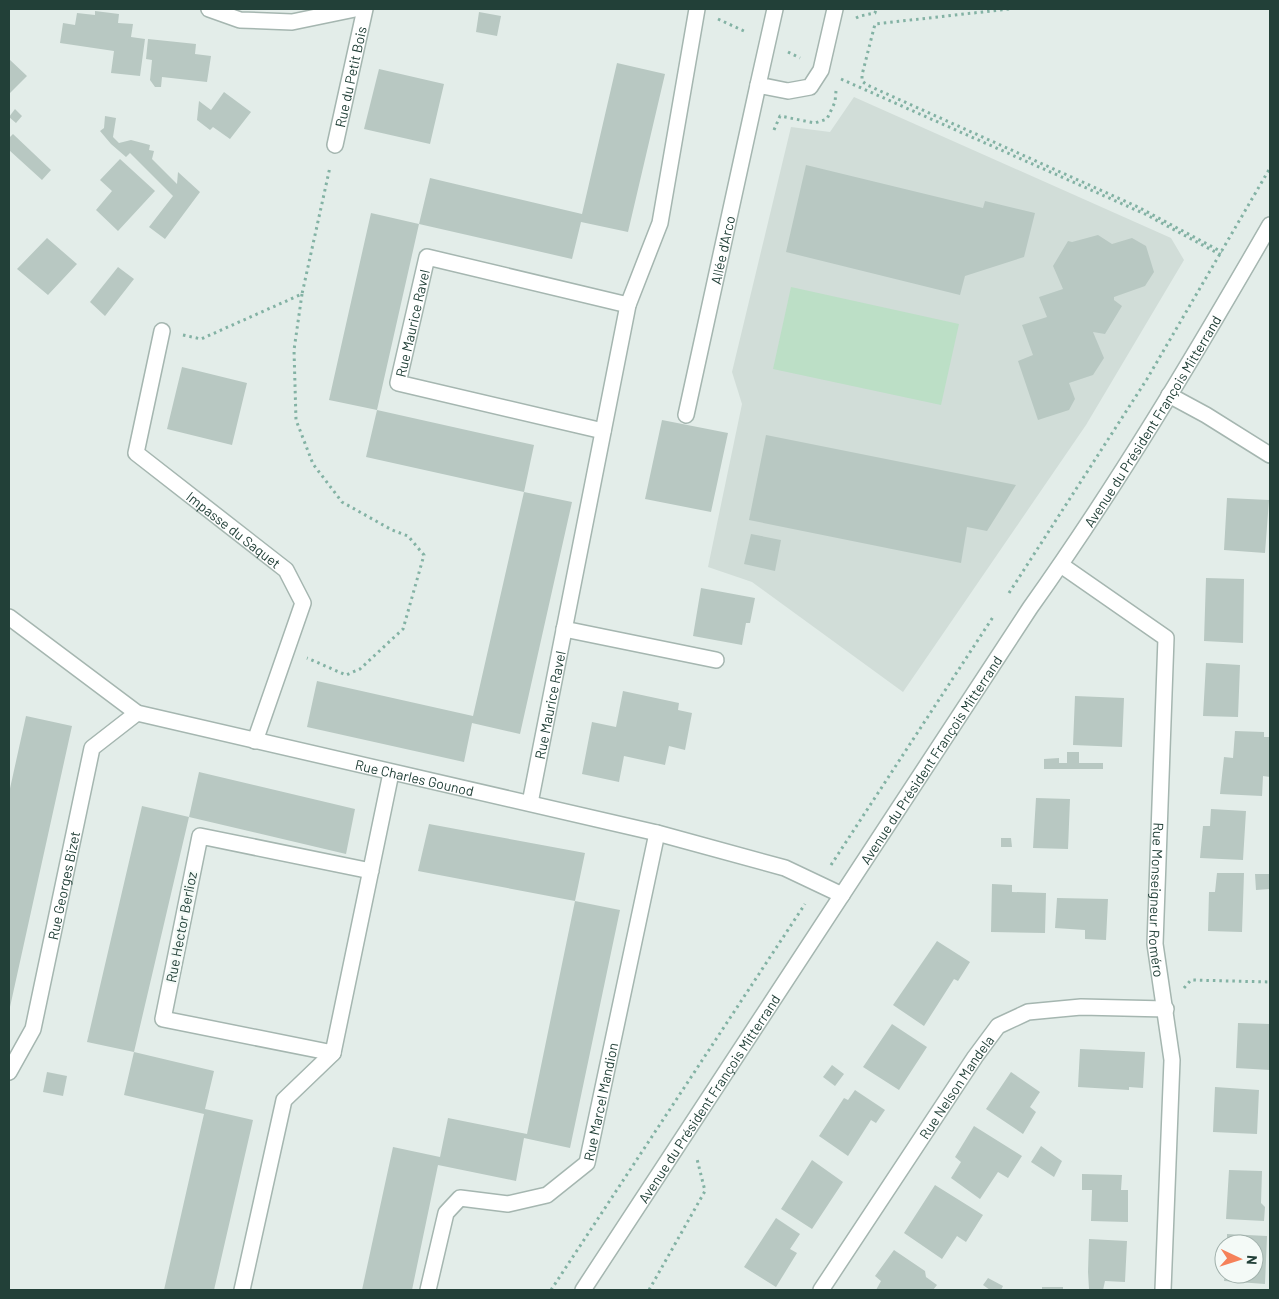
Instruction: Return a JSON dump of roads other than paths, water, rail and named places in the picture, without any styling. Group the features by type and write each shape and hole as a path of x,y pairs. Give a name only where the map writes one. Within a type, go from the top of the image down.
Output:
{"street":[{"path":"209,9 240,20 292,22 355,9"},
{"name":"Rue du Petit Bois","path":"336,145 365,9"},
{"name":"Rue Maurice Ravel","path":"530,803 628,305 660,223 697,9"},
{"name":"Allée d'Arco","path":"686,415 775,9"},
{"path":"758,85 788,91 810,87 821,70 835,9"},
{"name":"Avenue du Président François Mitterrand","path":"582,1290 684,1138 716,1086 1030,608 1061,565 1169,395 1270,225"},
{"name":"Rue Maurice Ravel","path":"603,431 398,383 427,257 628,305"},
{"name":"Impasse du Saquet","path":"162,331 136,453 286,570 303,603 255,741"},
{"path":"1169,395 1206,415 1270,455"},
{"name":"Rue Monseigneur Roméro","path":"1061,565 1166,638 1155,944 1172,1060 1163,1290"},
{"name":"Rue Charles Gounod","path":"9,617 137,713 657,833 785,868 842,895"},
{"path":"564,629 716,660"},
{"name":"Rue Georges Bizet","path":"9,1072 33,1029 92,748 137,713"},
{"path":"242,1290 284,1100 333,1053 391,773"},
{"name":"Rue Marcel Mandion","path":"428,1290 446,1213 460,1198 508,1204 547,1195 588,1163 657,833"},
{"name":"Rue Hector Berlioz","path":"333,1053 163,1019 200,836 371,871"},
{"name":"Rue Nelson Mandela","path":"821,1290 975,1057 998,1026 1028,1012 1081,1007 1166,1009"}]}
